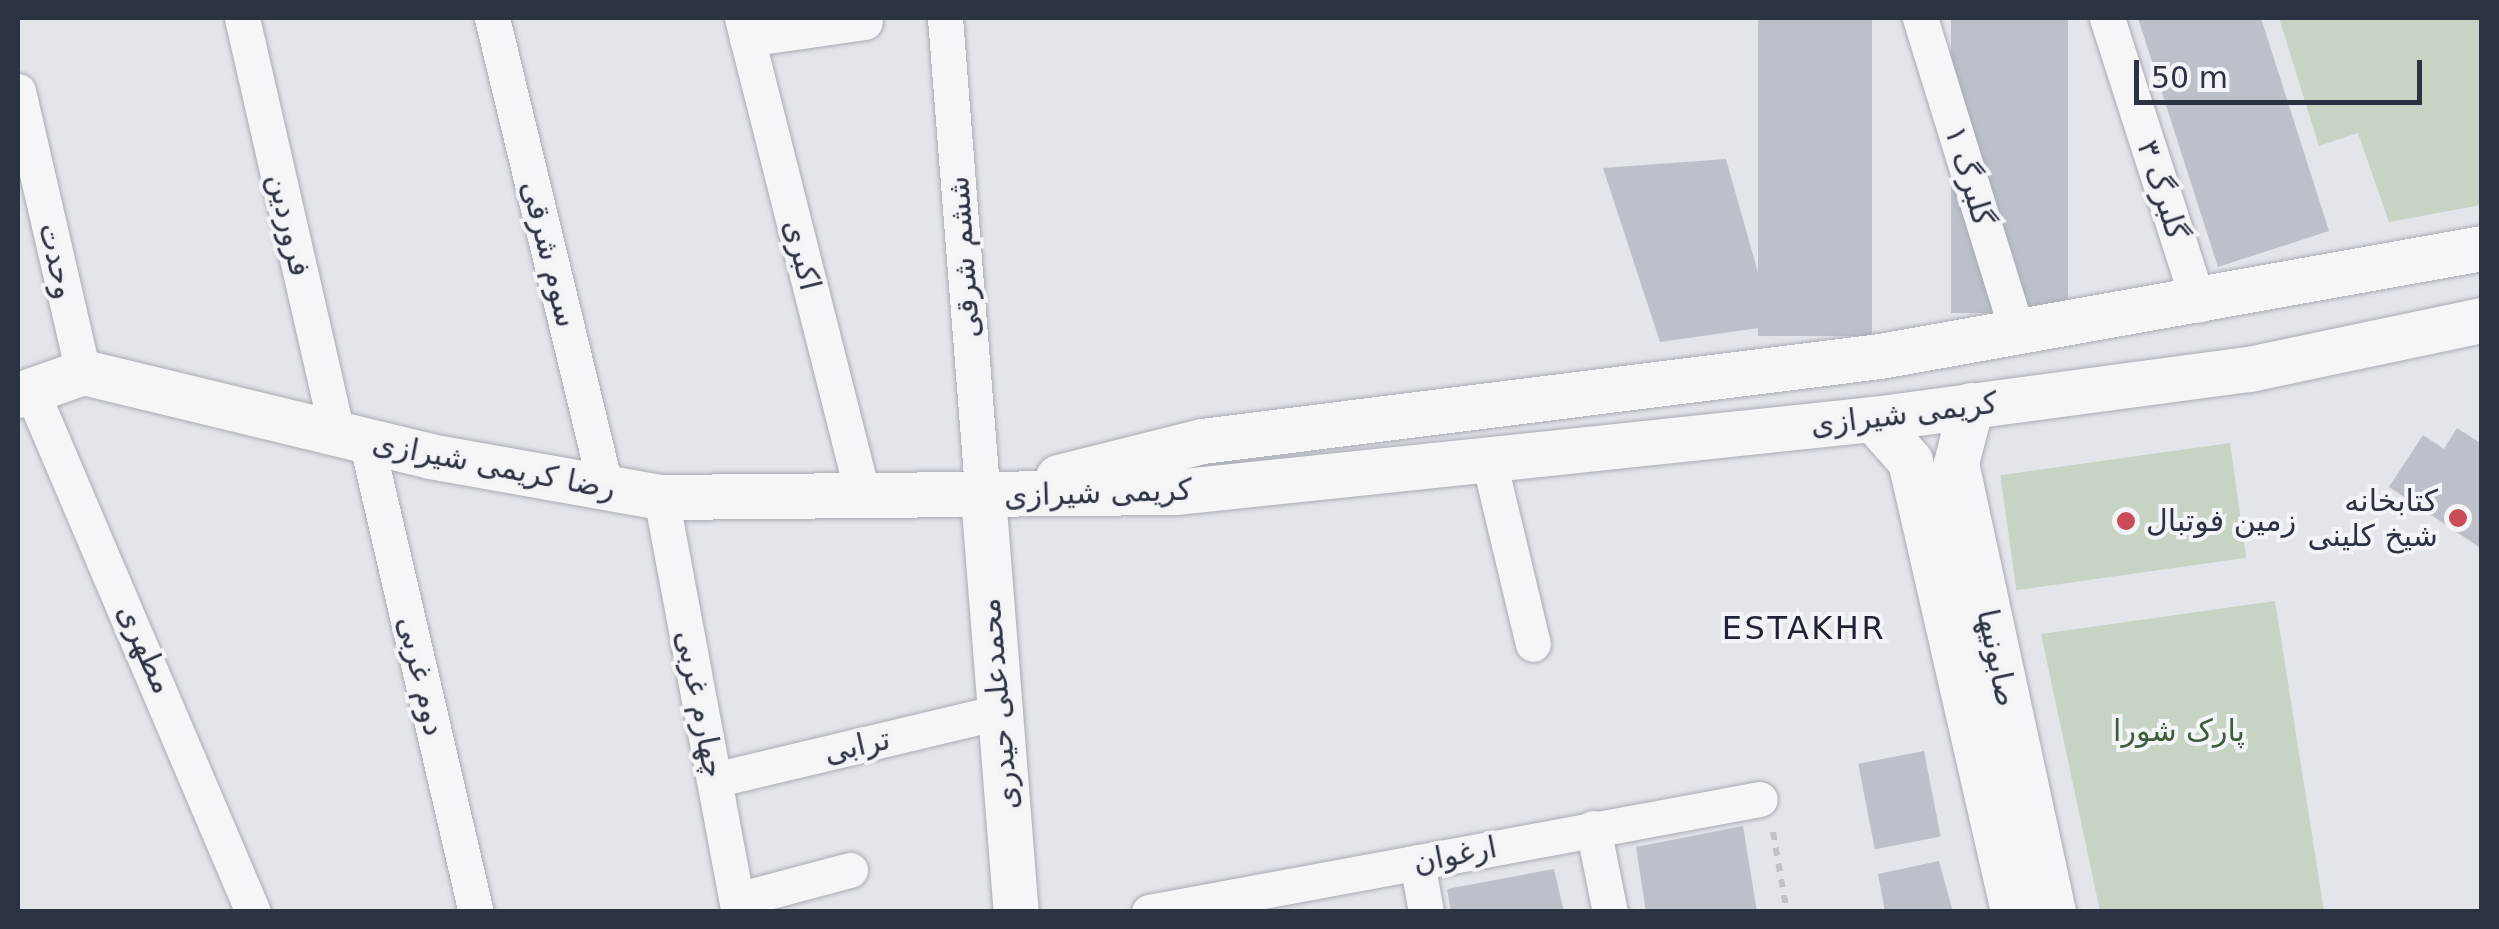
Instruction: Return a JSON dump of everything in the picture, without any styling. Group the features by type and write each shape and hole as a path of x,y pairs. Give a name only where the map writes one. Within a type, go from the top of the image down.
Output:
{"street":[{"name":"فروردین","path":"242,18 352,436"},
{"name":"سوم شرقی","path":"492,18 606,490"},
{"name":"ششم شرقی","path":"946,18 983,496"},
{"name":"گلبرگ ۱","path":"1920,18 2018,335"},
{"name":"گلبرگ ۳","path":"2107,18 2199,304"},
{"path":"745,28 865,22"},
{"name":"اکبری","path":"745,28 862,492"},
{"name":"وحدت","path":"18,91 82,372"},
{"name":"کریمی شیرازی","path":"983,496 1202,440 2018,335 2482,248"},
{"name":"کریمی شیرازی","path":"983,496 1174,492 1873,419 2249,370 2482,320"},
{"name":"رضا کریمی شیرازی","path":"82,372 352,436 606,490 661,497 862,492 983,496"},
{"path":"24,393 82,372"},
{"name":"مطهری","path":"24,393 252,912"},
{"name":"صابونیها","path":"1972,405 1956,463 2053,912"},
{"name":"صابونیها","path":"1873,419 1910,461 2013,912"},
{"name":"دوم غربی","path":"352,436 476,912"},
{"path":"1489,461 1533,644"},
{"name":"محمدعلی حیدری","path":"983,496 1016,912"},
{"name":"چهارم غربی","path":"661,497 738,906"},
{"path":"1926,540 1928,511 1939,502 1953,504 1969,529"},
{"name":"ترابی","path":"714,780 1000,712"},
{"name":"ارغوان","path":"1149,912 1267,901 1417,862 1760,799"},
{"path":"1593,828 1610,912"},
{"path":"1417,862 1426,912"},
{"path":"738,906 850,870"}],"path":[{"path":"1760,799 1787,912"}],"green space":[{"path":"2279,18 2481,18 2481,205 2389,222 2358,133 2319,146"},
{"name":"زمین فوتبال","path":"2230,443 2246,558 2016,590 2000,475"},
{"name":"پارک شورا","path":"2275,601 2324,911 2100,911 2041,634"}],"building":[{"path":"1758,18 1872,18 1872,336 1758,336"},
{"path":"1951,18 2068,18 2068,313 1951,313"},
{"path":"2138,18 2261,18 2329,231 2218,267"},
{"path":"1726,159 1773,326 1660,342 1603,168"},
{"name":"کتابخانه شیخ کلینی","path":"2457,428 2482,444 2482,549 2389,487 2423,435 2444,449"},
{"path":"1924,751 1941,836 1875,849 1858,764"},
{"path":"1743,826 1757,912 1646,912 1636,847"},
{"path":"1939,861 1953,912 1885,912 1878,874"},
{"path":"1554,869 1564,912 1451,912 1447,889"}],"place":[{"name":"کتابخانه شیخ کلینی","path":"2458,518"},
{"name":"زمین فوتبال","path":"2126,521"}],"district":[{"name":"ESTAKHR","path":"1804,628"}]}
